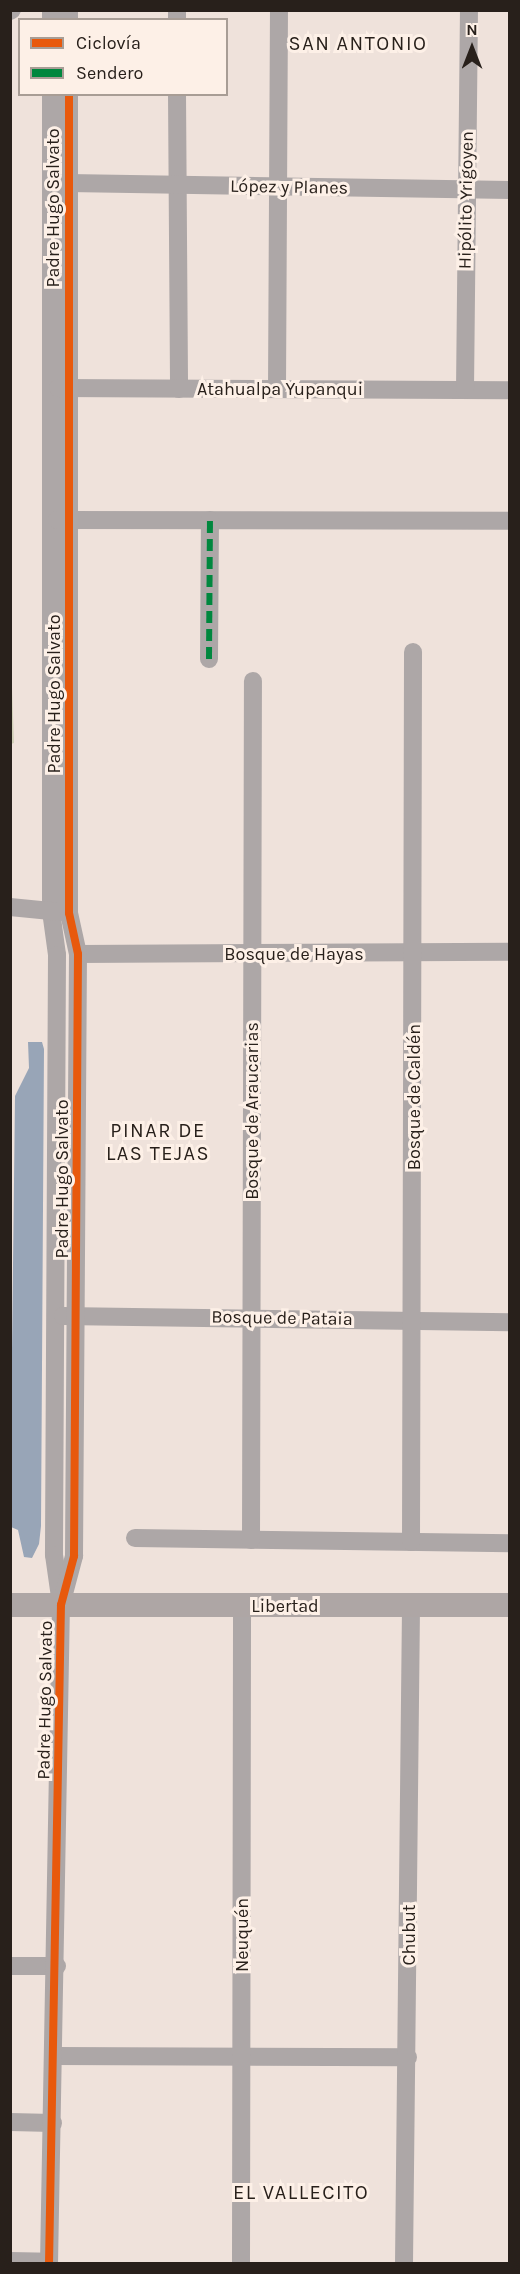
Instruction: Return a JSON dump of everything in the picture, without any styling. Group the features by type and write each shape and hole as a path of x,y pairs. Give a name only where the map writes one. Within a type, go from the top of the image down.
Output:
{"main road":[{"name":"Libertad","path":"10,1605 510,1605"}],"street":[{"path":"277,389 279,10"},
{"name":"Hipólito Yrigoyen","path":"465,390 465,189 469,10"},
{"name":"Padre Hugo Salvato","path":"49,2263 57,1966 61,1605 54,1555 57,955 60,912 69,520 59,388 51,96"},
{"name":"Padre Hugo Salvato","path":"61,1605 74,1556 78,954 60,912 49,520 59,388 69,183 69,96"},
{"path":"177,96 179,389"},
{"name":"López y Planes","path":"69,183 510,190"},
{"name":"Atahualpa Yupanqui","path":"59,388 510,390"},
{"path":"49,520 510,521"},
{"path":"208,659 210,520"},
{"name":"Bosque de Caldén","path":"411,1542 413,652"},
{"name":"Bosque de Araucarias","path":"250,1540 253,681"},
{"path":"10,907 60,912"},
{"name":"Bosque de Hayas","path":"78,954 510,952"},
{"name":"Bosque de Pataia","path":"55,1316 510,1322"},
{"path":"135,1538 510,1543"},
{"name":"Neuquén","path":"241,2264 242,1606"},
{"name":"Chubut","path":"404,2264 411,1606"},
{"path":"10,1966 57,1966"},
{"path":"55,2056 408,2057"},
{"path":"10,2122 53,2123"},
{"path":"10,2261 49,2263"}],"green space":[{"path":"10,633 14,743 11,744 10,744"}],"water":[{"path":"28,1042 42,1042 44,1049 41,1526 39,1544 32,1558 24,1557 18,1530 11,1527 10,1518 15,1096 29,1068"}],"marked path":[{"path":"209,659 210,520"}],"cycle path":[{"path":"49,2264 61,1605 74,1556 78,954 69,913 69,96"}],"district":[{"name":"SAN ANTONIO","path":"358,43"},
{"name":"PINAR DE LAS TEJAS","path":"158,1142"},
{"name":"EL VALLECITO","path":"301,2192"}]}
